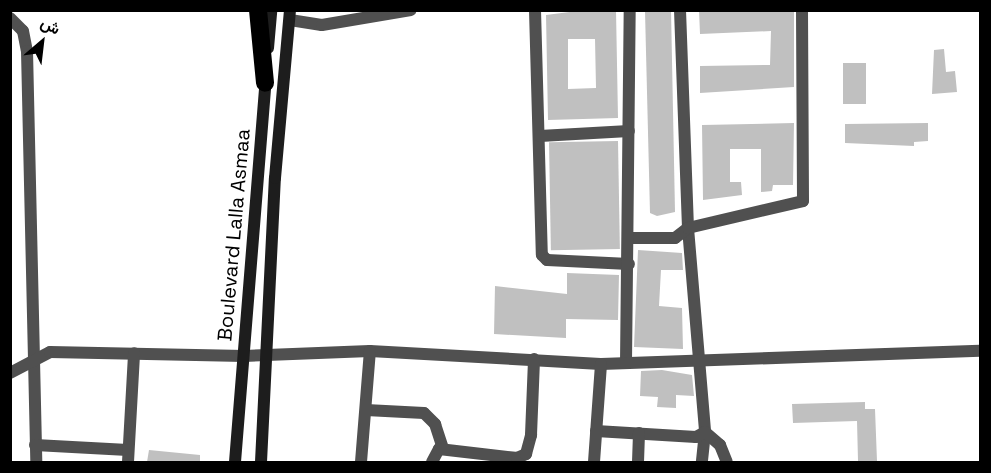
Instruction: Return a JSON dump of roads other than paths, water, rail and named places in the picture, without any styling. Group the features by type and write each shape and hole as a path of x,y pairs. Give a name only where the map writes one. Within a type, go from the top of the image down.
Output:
{"highway":[{"path":"258,10 265,83"}],"main road":[{"name":"Boulevard Lalla Asmaa","path":"235,462 271,10"},
{"name":"Boulevard Lalla Asmaa","path":"261,462 275,177 290,15"}],"street":[{"path":"290,15 322,25 411,10"},
{"path":"535,10 544,258 629,264"},
{"path":"626,363 630,238 630,10"},
{"path":"680,10 688,228 705,432 702,462"},
{"path":"630,238 675,238 688,228 805,199 802,10"},
{"path":"10,18 23,31 27,51 36,462"},
{"path":"540,136 629,131"},
{"path":"362,462 370,351"},
{"path":"10,373 50,352 244,356 267,353 370,351 601,364 700,364 981,351"},
{"path":"35,445 128,456 134,353"},
{"path":"432,462 436,452 443,449 522,460 531,435 534,359"},
{"path":"594,462 601,364"},
{"path":"366,410 424,413 435,424 443,449"},
{"path":"596,431 696,437 705,432"},
{"path":"705,432 720,445 726,462"},
{"path":"638,462 639,434"}]}
